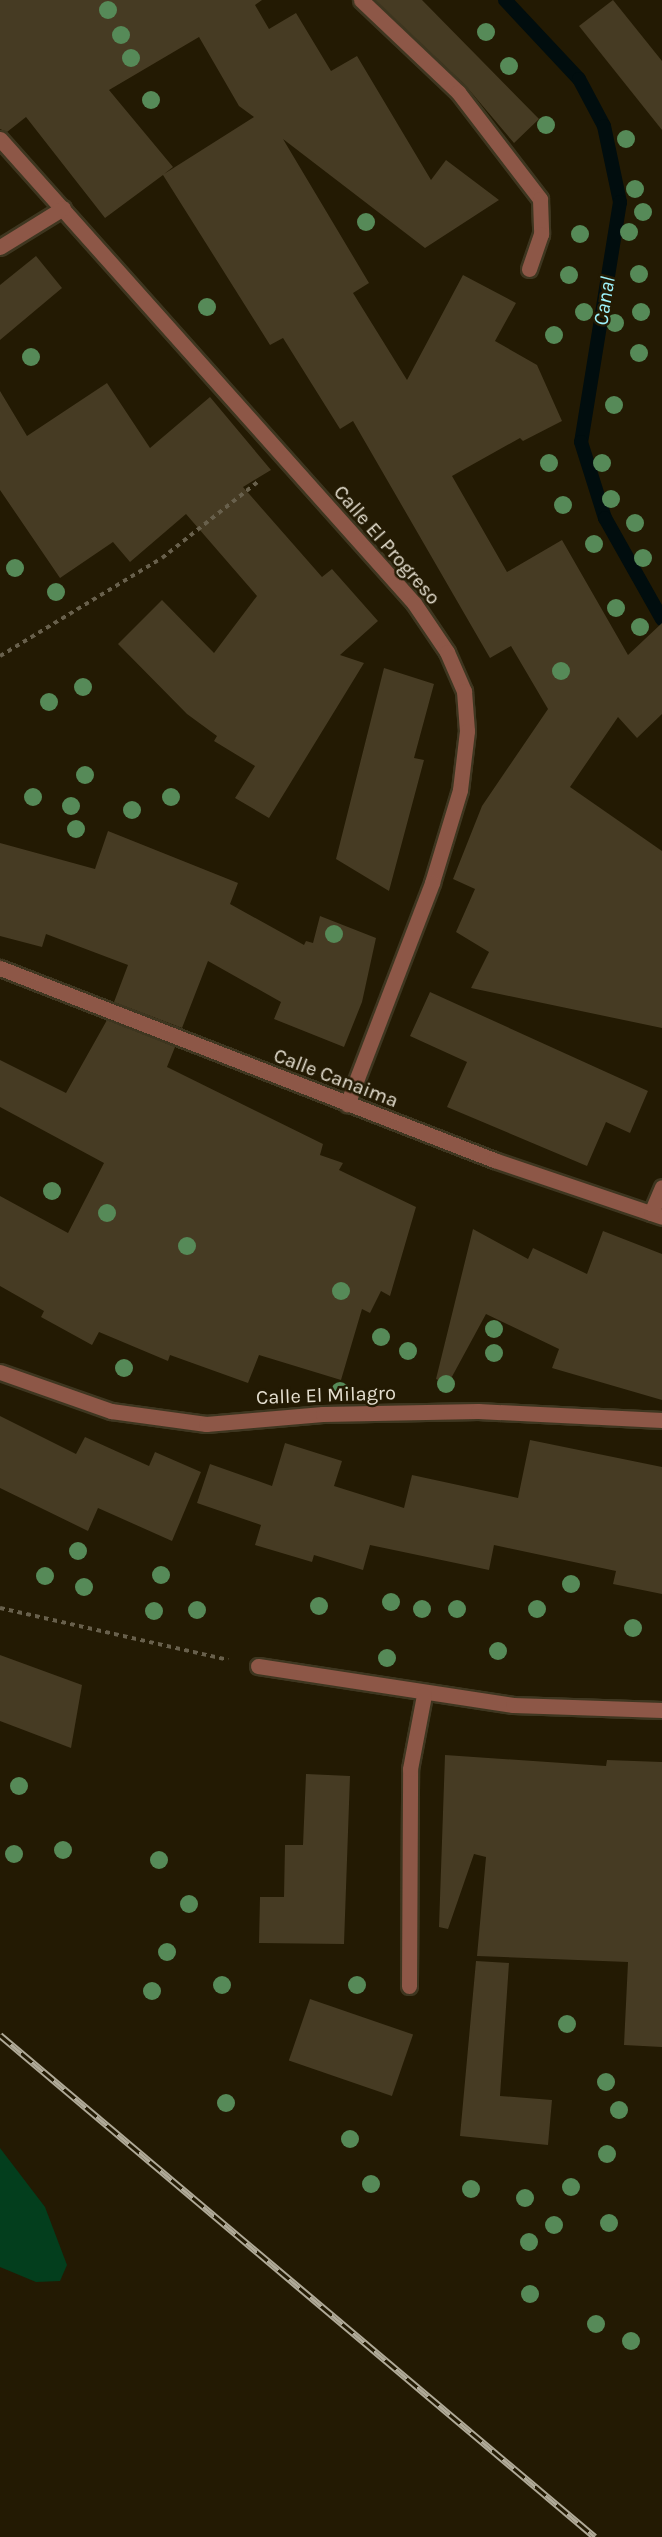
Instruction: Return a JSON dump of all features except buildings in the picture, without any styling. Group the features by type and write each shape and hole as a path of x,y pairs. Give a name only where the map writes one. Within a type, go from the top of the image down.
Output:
{"street":[{"path":"361,0 458,92 540,199 541,234 529,269"},
{"name":"Calle El Progreso","path":"0,139 414,603 447,652 464,691 467,731 460,790 432,883 347,1104"},
{"path":"0,247 63,208"},
{"name":"Calle Canaima","path":"0,968 347,1104 657,1215"},
{"path":"657,1215 662,1187"},
{"name":"Calle El Milagro","path":"0,1372 111,1410 206,1424 323,1414 478,1411 662,1420"},
{"path":"258,1666 424,1695 513,1705 662,1710"},
{"path":"409,1986 410,1769 424,1695"}],"path":[{"path":"0,656 162,558 286,459"},
{"path":"0,1608 258,1666"}],"green space":[{"path":"0,2148 45,2207 67,2265 60,2281 36,2282 0,2267"}],"waterway":[{"name":"Canal","path":"505,0 579,79 604,126 620,202 581,442 605,518 662,619"}],"railway":[{"path":"0,2035 595,2537"}]}
